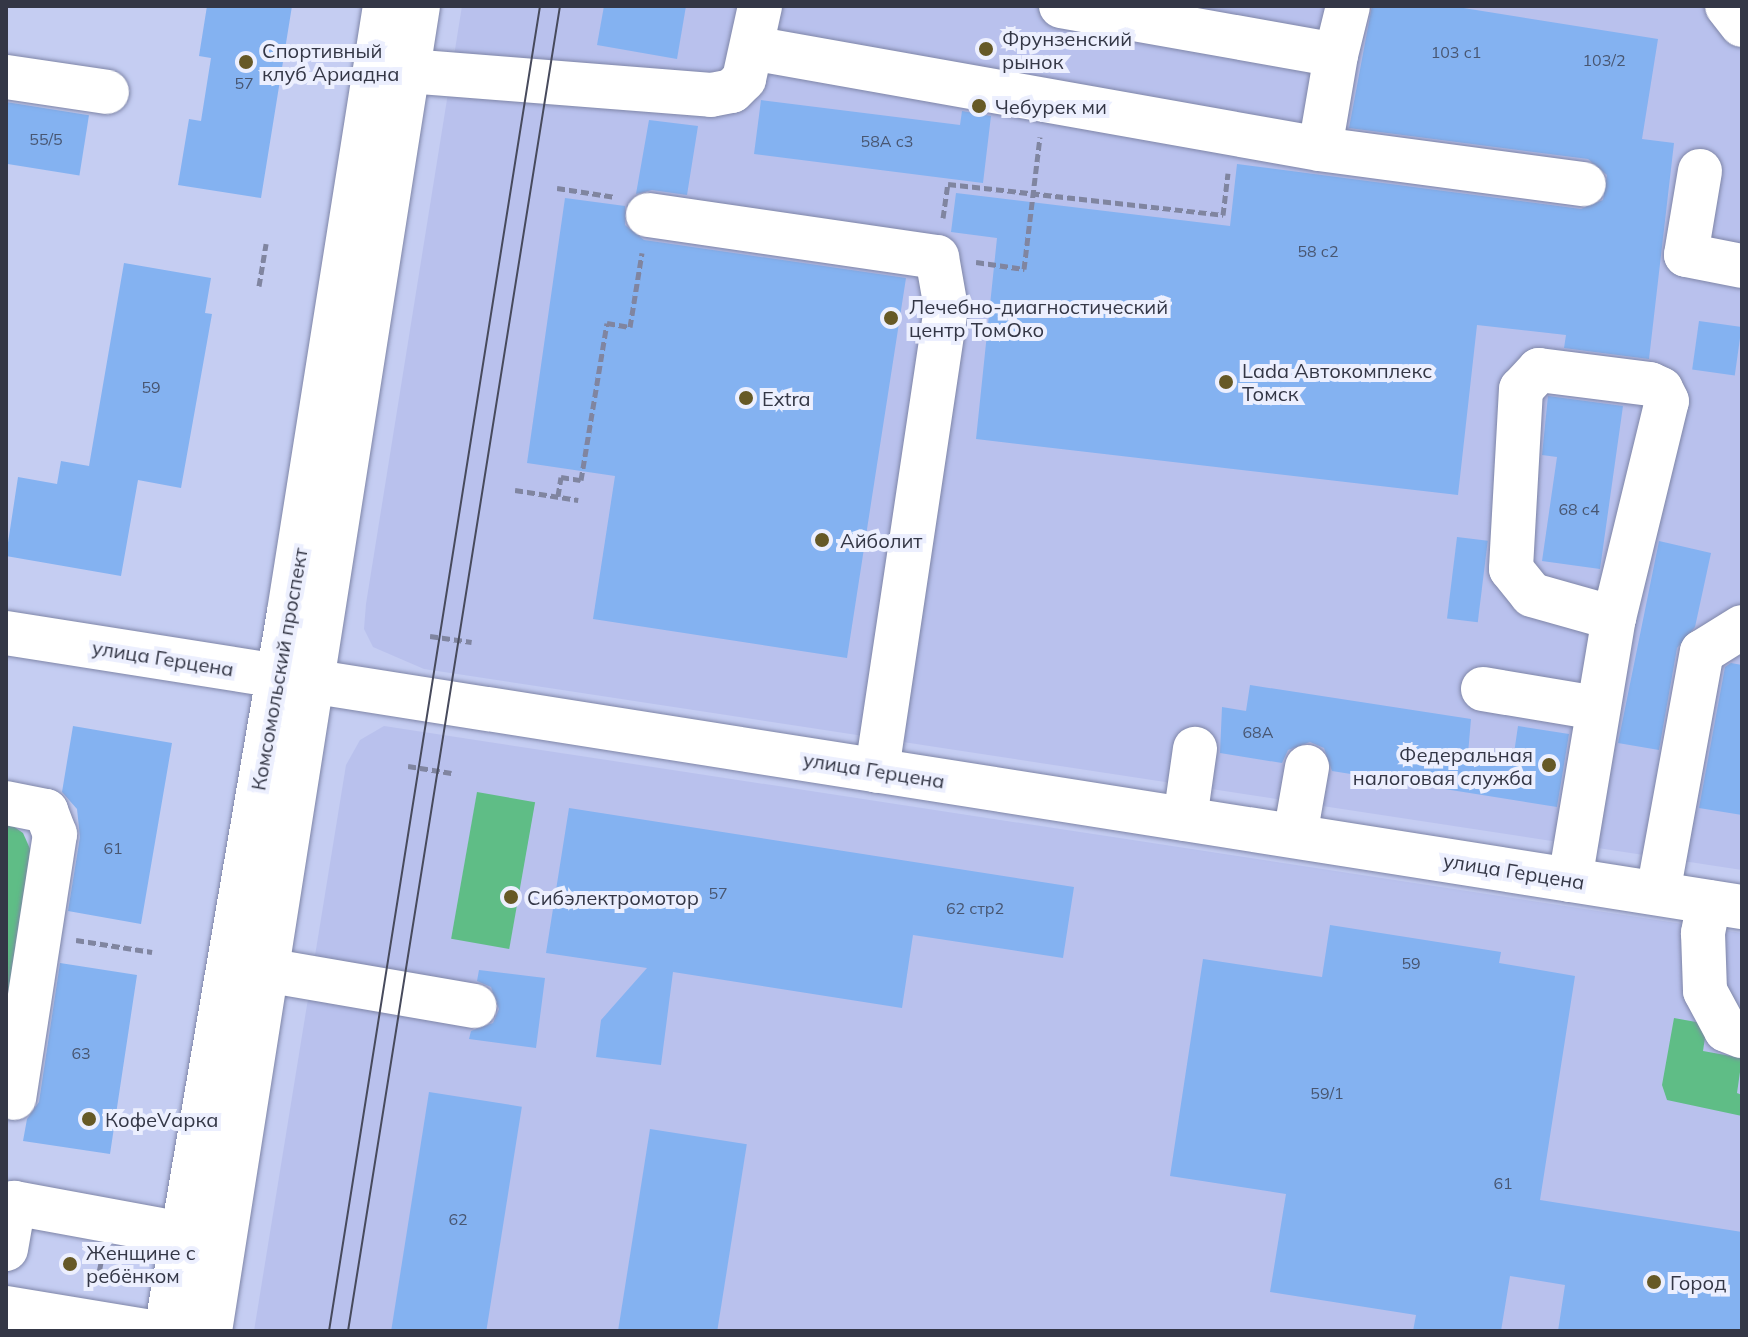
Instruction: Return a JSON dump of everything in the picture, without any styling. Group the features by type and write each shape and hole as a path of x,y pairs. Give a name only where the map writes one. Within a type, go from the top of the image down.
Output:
{"main road":[{"name":"Комсомольский проспект","path":"295,679 385,6"},
{"name":"Комсомольский проспект","path":"210,1331 249,967 295,679 418,6"},
{"path":"408,71 711,95 732,91 744,79 760,6"},
{"path":"1061,6 1336,55"},
{"path":"1320,149 1348,6"},
{"path":"1727,6 1742,25"},
{"path":"752,48 1320,149 1584,184"},
{"path":"6,77 107,92"},
{"path":"1700,171 1686,255 1742,266"},
{"path":"646,229 937,257 946,308 877,771"},
{"path":"1570,880 1614,618 1666,408 1665,395 1650,384 1539,370 1521,389 1511,569 1532,595 1614,618"},
{"path":"1658,893 1702,652 1742,627"},
{"name":"улица Герцена","path":"6,633 1725,904"},
{"path":"1483,689 1597,708"},
{"path":"1185,819 1195,749"},
{"path":"1295,836 1307,767"},
{"path":"6,803 46,811 54,822 14,1098"},
{"path":"1725,904 1703,933 1705,991 1726,1030 1742,1036"},
{"name":"Комсомольский проспект","path":"166,1331 183,1234 249,967"},
{"path":"249,967 474,1006"},
{"path":"6,1249 14,1203 183,1234"},
{"path":"6,1308 145,1331"}],"path":[{"path":"1045,101 1034,194 1024,269 937,257 948,184 1034,194 1223,215 1232,134"},
{"path":"557,188 597,194"},
{"path":"558,496 561,477 581,480 607,323 630,327 646,229"},
{"path":"259,286 266,244"},
{"path":"515,490 578,500"},
{"path":"430,636 472,642"},
{"path":"408,766 451,773"},
{"path":"39,935 152,952"},
{"path":"96,1291 103,1250"}],"shaded area":[{"path":"462,6 1742,6 1742,870 424,669 373,647 364,629 366,604"},
{"path":"384,726 1742,933 1742,1331 254,1331 346,765 360,740"}],"green space":[{"path":"477,792 535,802 509,949 451,939"},
{"path":"6,821 23,833 31,851 6,1015"},
{"path":"1674,1018 1707,1024 1703,1051 1742,1058 1737,1093 1742,1095 1742,1116 1667,1100 1662,1085"}],"building":[{"path":"207,6 292,6 261,198 178,185 189,119 201,121 211,58 199,56"},
{"path":"604,6 686,6 677,59 597,45"},
{"path":"1372,6 1451,6 1658,39 1642,139 1674,143 1649,359 1564,348 1566,335 1477,325 1458,495 976,439 997,238 951,232 956,193 1230,226 1237,164 1581,209 1603,200 1607,175 1588,159 1349,128"},
{"path":"761,100 960,125 962,111 991,116 983,183 754,154"},
{"path":"6,102 89,115 79,175 6,164"},
{"path":"649,120 698,126 687,195 652,190 636,194"},
{"name":"Extra","path":"565,198 625,206 625,225 644,240 906,278 847,658 593,619 615,476 527,463"},
{"path":"124,263 211,278 205,313 212,314 181,488 138,480 121,576 6,556 18,477 57,484 61,461 89,466"},
{"path":"1699,321 1742,327 1735,376 1692,370"},
{"path":"1548,396 1623,406 1600,569 1542,561 1557,457 1542,455"},
{"path":"1457,537 1488,541 1478,622 1447,618"},
{"path":"1659,541 1711,553 1695,627 1677,648 1659,750 1618,743"},
{"path":"1731,663 1742,665 1742,815 1699,808 1725,667"},
{"path":"1250,685 1471,719 1468,754 1513,760 1518,726 1569,734 1557,807 1332,771 1324,748 1310,742 1288,750 1282,763 1220,753 1222,707 1246,711"},
{"path":"73,726 172,743 141,924 68,911 80,837 77,809 62,792"},
{"path":"569,808 1074,887 1063,958 913,935 902,1008 673,972 661,1065 596,1057 601,1020 647,968 546,953"},
{"path":"1330,925 1501,952 1499,963 1575,976 1540,1200 1742,1232 1742,1331 1558,1331 1565,1285 1510,1276 1501,1331 1413,1331 1416,1315 1270,1292 1286,1194 1170,1176 1203,959 1322,977"},
{"path":"60,963 137,975 110,1154 23,1141 27,1119 39,1102"},
{"path":"479,970 545,978 536,1048 469,1039 471,1031 493,1023 499,1009 491,987 477,981"},
{"path":"429,1092 522,1107 486,1331 391,1331"},
{"path":"650,1129 747,1144 717,1331 618,1331"}],"tram line":[{"path":"329,1331 540,6"},
{"path":"348,1331 560,6"}],"place":[{"name":"Фрунзенский рынок","path":"986,49"},
{"name":"Спортивный клуб Ариадна","path":"246,62"},
{"name":"Чебурек ми","path":"979,106"},
{"name":"Лечебно-диагностический центр ТомОко","path":"891,318"},
{"name":"Lada Автокомплекс Томск","path":"1226,382"},
{"name":"Extra","path":"746,398"},
{"name":"Айболит","path":"822,540"},
{"name":"Федеральная налоговая служба","path":"1549,765"},
{"name":"Сибэлектромотор","path":"511,897"},
{"name":"КофеVарка","path":"89,1119"},
{"name":"Женщине с ребёнком","path":"70,1264"},
{"name":"Город","path":"1654,1282"}]}
